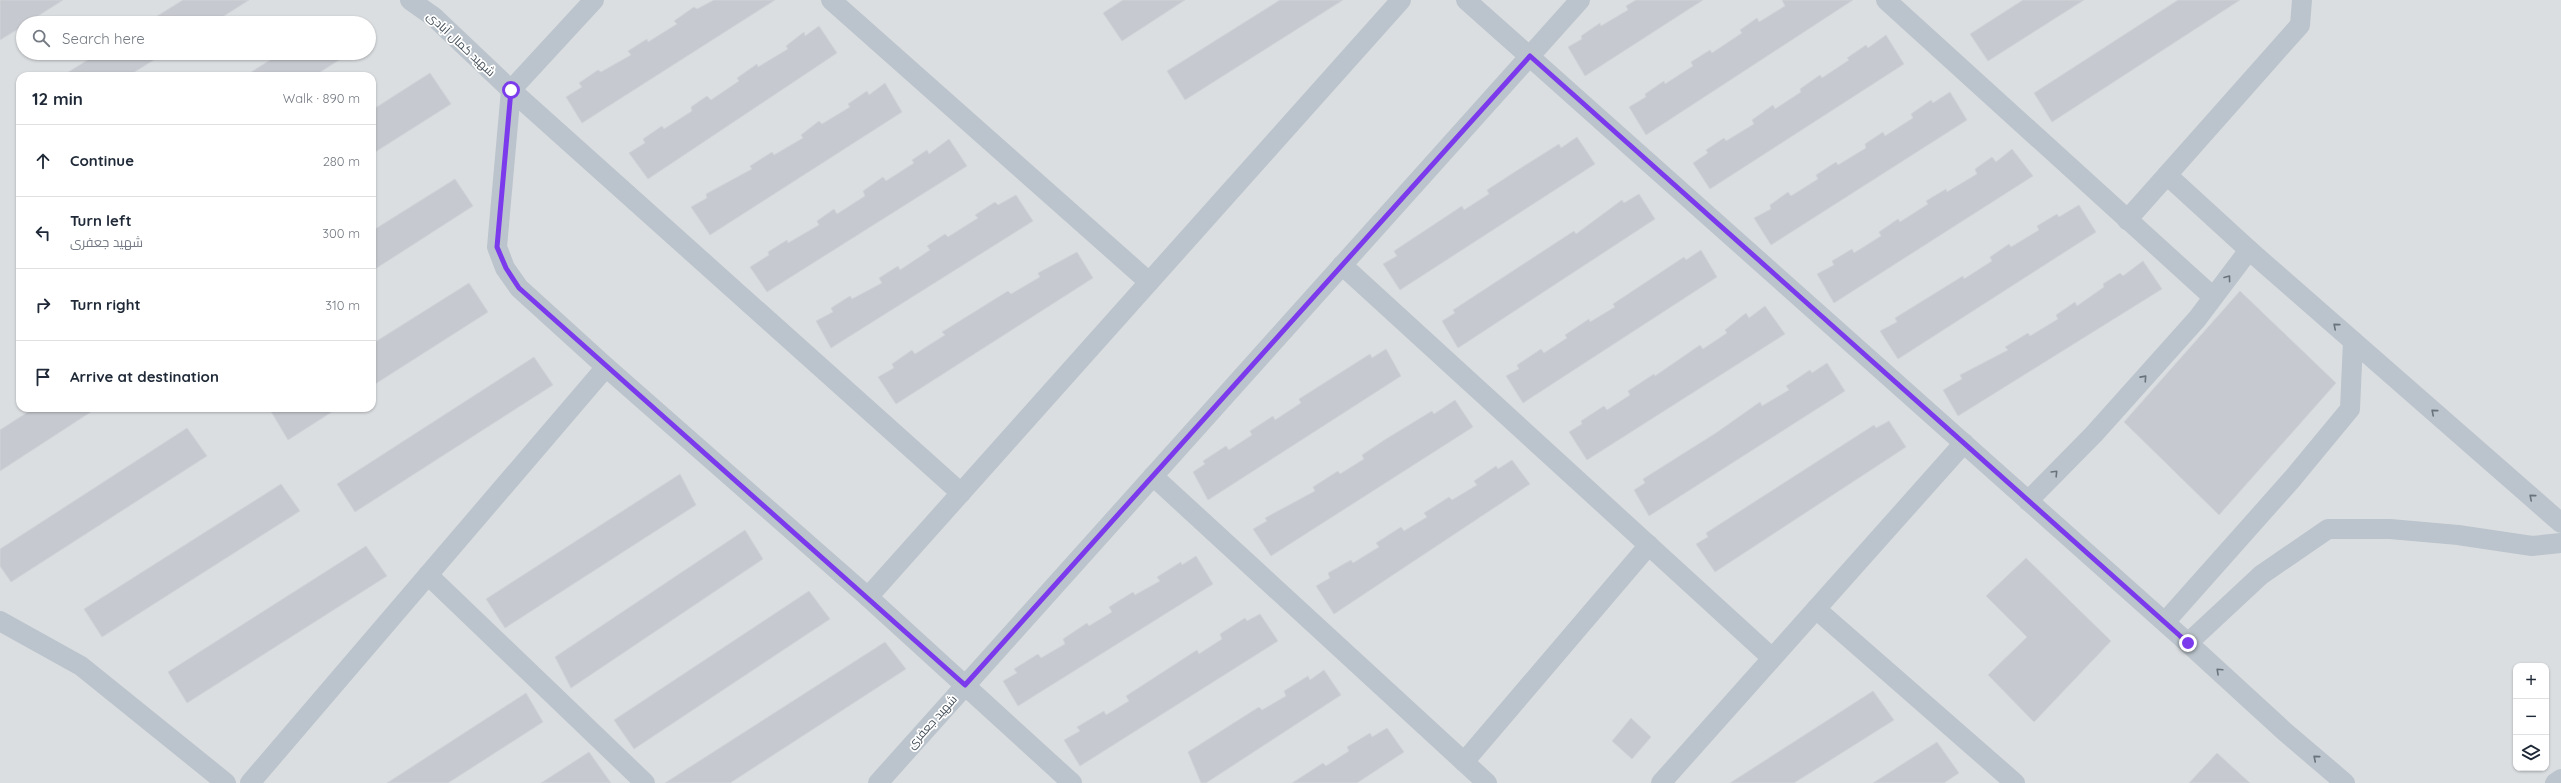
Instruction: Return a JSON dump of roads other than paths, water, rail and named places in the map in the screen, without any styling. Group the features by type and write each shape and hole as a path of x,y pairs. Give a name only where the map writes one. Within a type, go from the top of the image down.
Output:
{"street":[{"name":"شهید کمال آبادی","path":"410,0 434,17 511,90 961,494"},
{"path":"594,0 511,90 497,247 506,268 519,288 606,367 868,597 1072,783"},
{"path":"831,0 1150,282"},
{"path":"868,597 1401,0"},
{"path":"1466,0 2165,622 2284,731 2345,783"},
{"name":"شهید جعفری","path":"878,783 1580,0"},
{"path":"1886,0 2213,297"},
{"path":"2128,220 2300,25 2302,0"},
{"path":"2167,175 2249,250 2561,523"},
{"path":"2028,501 2099,428 2213,297 2249,250"},
{"path":"1342,265 1772,658"},
{"path":"2165,622 2294,478 2350,409 2353,341"},
{"path":"250,783 606,367"},
{"path":"1661,783 1964,443"},
{"path":"1152,476 1487,783"},
{"path":"2188,643 2261,575 2328,529 2390,529 2451,534 2532,546 2561,543"},
{"path":"1464,762 1650,545"},
{"path":"428,575 645,783"},
{"path":"1816,609 2015,783"},
{"path":"0,621 81,666 226,783"},
{"path":"2555,783 2561,780"}]}
